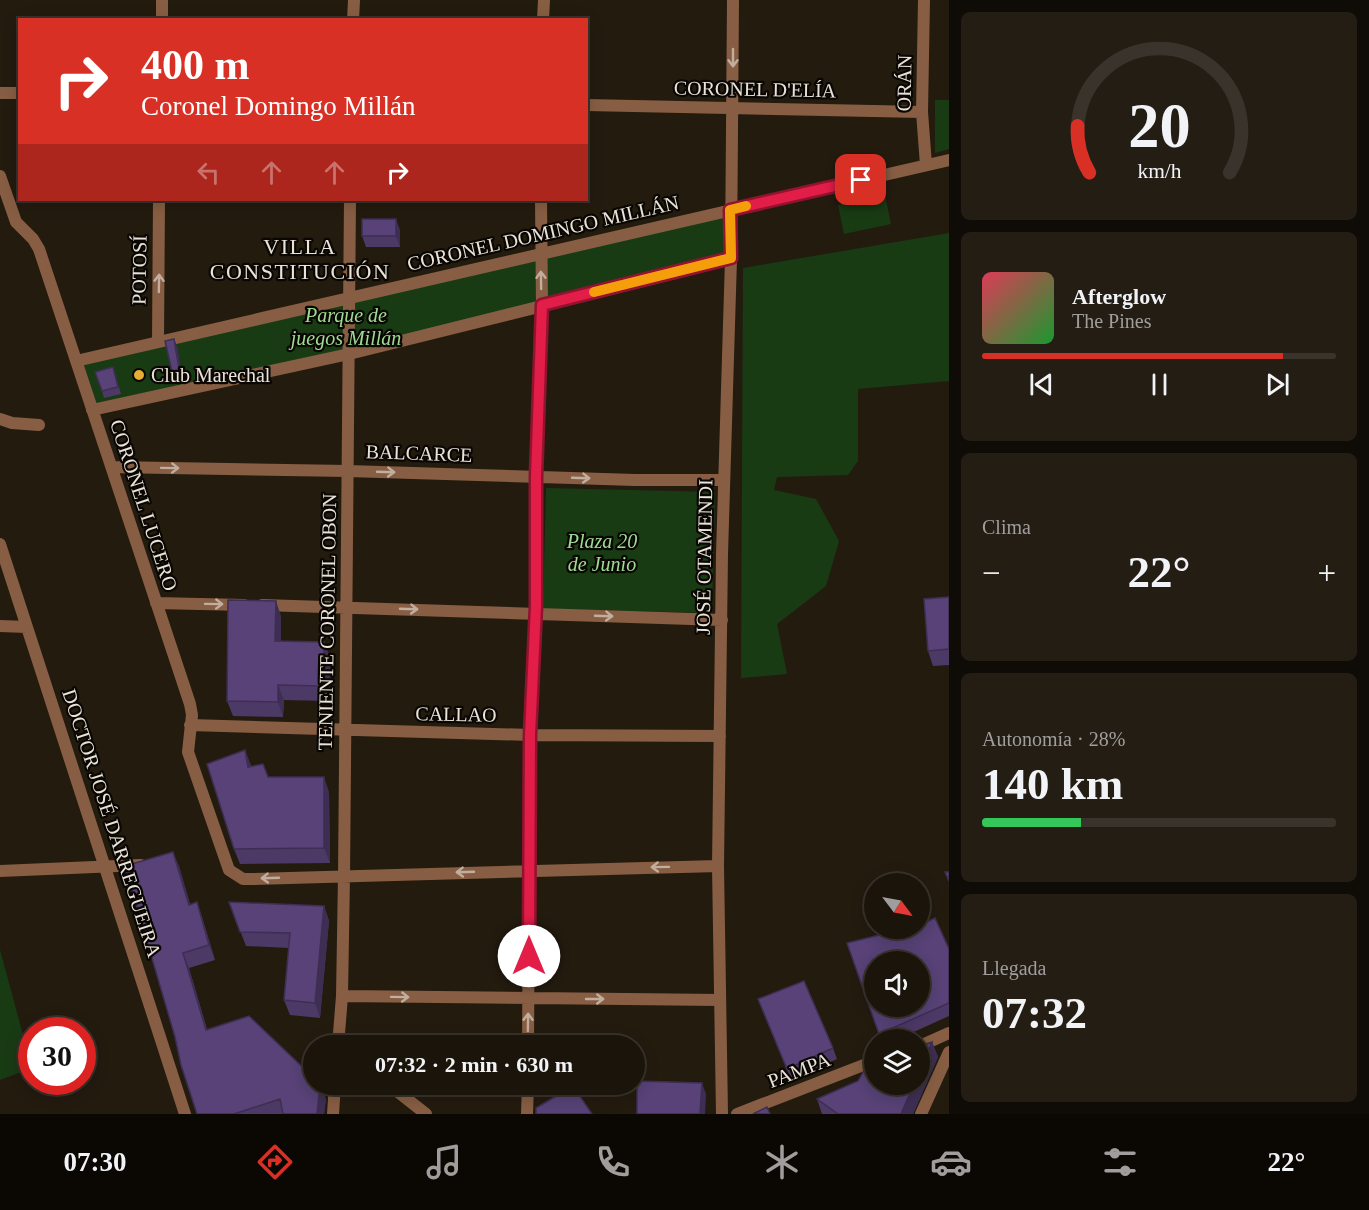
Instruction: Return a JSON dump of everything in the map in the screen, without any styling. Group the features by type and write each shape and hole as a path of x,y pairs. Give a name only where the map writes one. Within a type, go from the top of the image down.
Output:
{"street":[{"path":"162,0 162,18"},
{"path":"353,18 354,0"},
{"path":"543,18 544,0"},
{"name":"JOSÉ OTAMENDI","path":"722,1114 718,866 734,0"},
{"name":"ORÁN","path":"924,0 922,112 926,165"},
{"path":"0,93 18,93"},
{"name":"CORONEL D'ELÍA","path":"588,105 922,112"},
{"name":"CORONEL DOMINGO MILLÁN","path":"76,361 949,160"},
{"name":"CORONEL LUCERO","path":"0,176 16,222 33,239 39,249 112,467 190,704 188,752 230,870 243,879 344,876"},
{"name":"POTOSÍ","path":"158,341 159,201"},
{"name":"TENIENTE CORONEL OBON","path":"339,1035 342,996 344,876 350,201"},
{"path":"528,1035 530,735 536,614 536,476 542,305 541,201"},
{"path":"92,410 349,354 731,258"},
{"path":"0,419 12,423 39,425"},
{"name":"BALCARCE","path":"112,467 348,471 635,480 724,480"},
{"name":"DOCTOR JOSÉ DARREGUEIRA","path":"0,544 185,1114"},
{"path":"156,603 722,620"},
{"path":"0,626 27,627"},
{"name":"CALLAO","path":"190,725 530,735 720,736"},
{"path":"0,871 150,865"},
{"path":"344,876 718,866"},
{"path":"342,996 720,1000"},
{"path":"930,1042 949,1033"},
{"path":"921,1114 949,1052"},
{"name":"PAMPA","path":"736,1114 864,1065"},
{"path":"333,1114 334,1095"},
{"path":"402,1095 426,1114"},
{"path":"527,1114 528,1095"}],"green space":[{"path":"935,100 949,100 949,149 935,153"},
{"path":"885,195 891,224 844,234 838,205"},
{"name":"Parque de juegos Millán","path":"731,210 731,259 92,410 76,361"},
{"path":"949,233 949,381 858,389 858,461 848,475 777,477 774,490 816,499 839,541 826,586 777,624 787,674 741,678 743,268"},
{"name":"Plaza 20 de Junio","path":"546,488 715,492 712,613 543,609"},
{"path":"0,950 18,1017 18,1073 0,1080"}],"building":[{"path":"362,219 396,219 396,236 362,236"},
{"path":"174,339 180,374 173,376 165,341"},
{"path":"113,367 118,387 102,391 95,372"},
{"path":"949,597 949,649 928,651 924,599"},
{"path":"228,600 276,601 275,641 324,642 324,686 278,685 278,702 227,701"},
{"path":"245,750 248,767 263,764 268,777 324,777 324,848 234,849 207,764"},
{"path":"173,852 189,905 197,902 209,945 183,953 206,1030 249,1016 303,1068 303,1095 319,1095 317,1114 283,1114 280,1099 234,1114 197,1114 125,866"},
{"path":"229,902 324,906 315,1003 284,1000 290,933 240,932"},
{"path":"935,918 949,949 949,1003 930,1011 930,951 864,951 864,991 847,943 864,939 930,939 930,920"},
{"path":"804,981 833,1048 787,1069 758,999"},
{"path":"873,1017 917,1017 890,1029 877,1029"},
{"path":"864,1070 864,1095 909,1095 901,1114 838,1114 817,1099 858,1081"},
{"path":"645,1081 702,1083 700,1114 637,1114 637,1095 645,1095"},
{"path":"558,1095 579,1095 592,1114 536,1114 536,1108"},
{"path":"767,1107 770,1114 753,1114"}],"slow traffic":[{"path":"594,292 731,258 730,210 746,206"}],"place":[{"name":"Club Marechal","path":"139,375"}],"district":[{"name":"VILLA CONSTITUCIÓN","path":"300,258"}],"route":[{"path":"529,956 530,735 536,606 536,476 542,305 731,258 730,210 861,180"}]}
